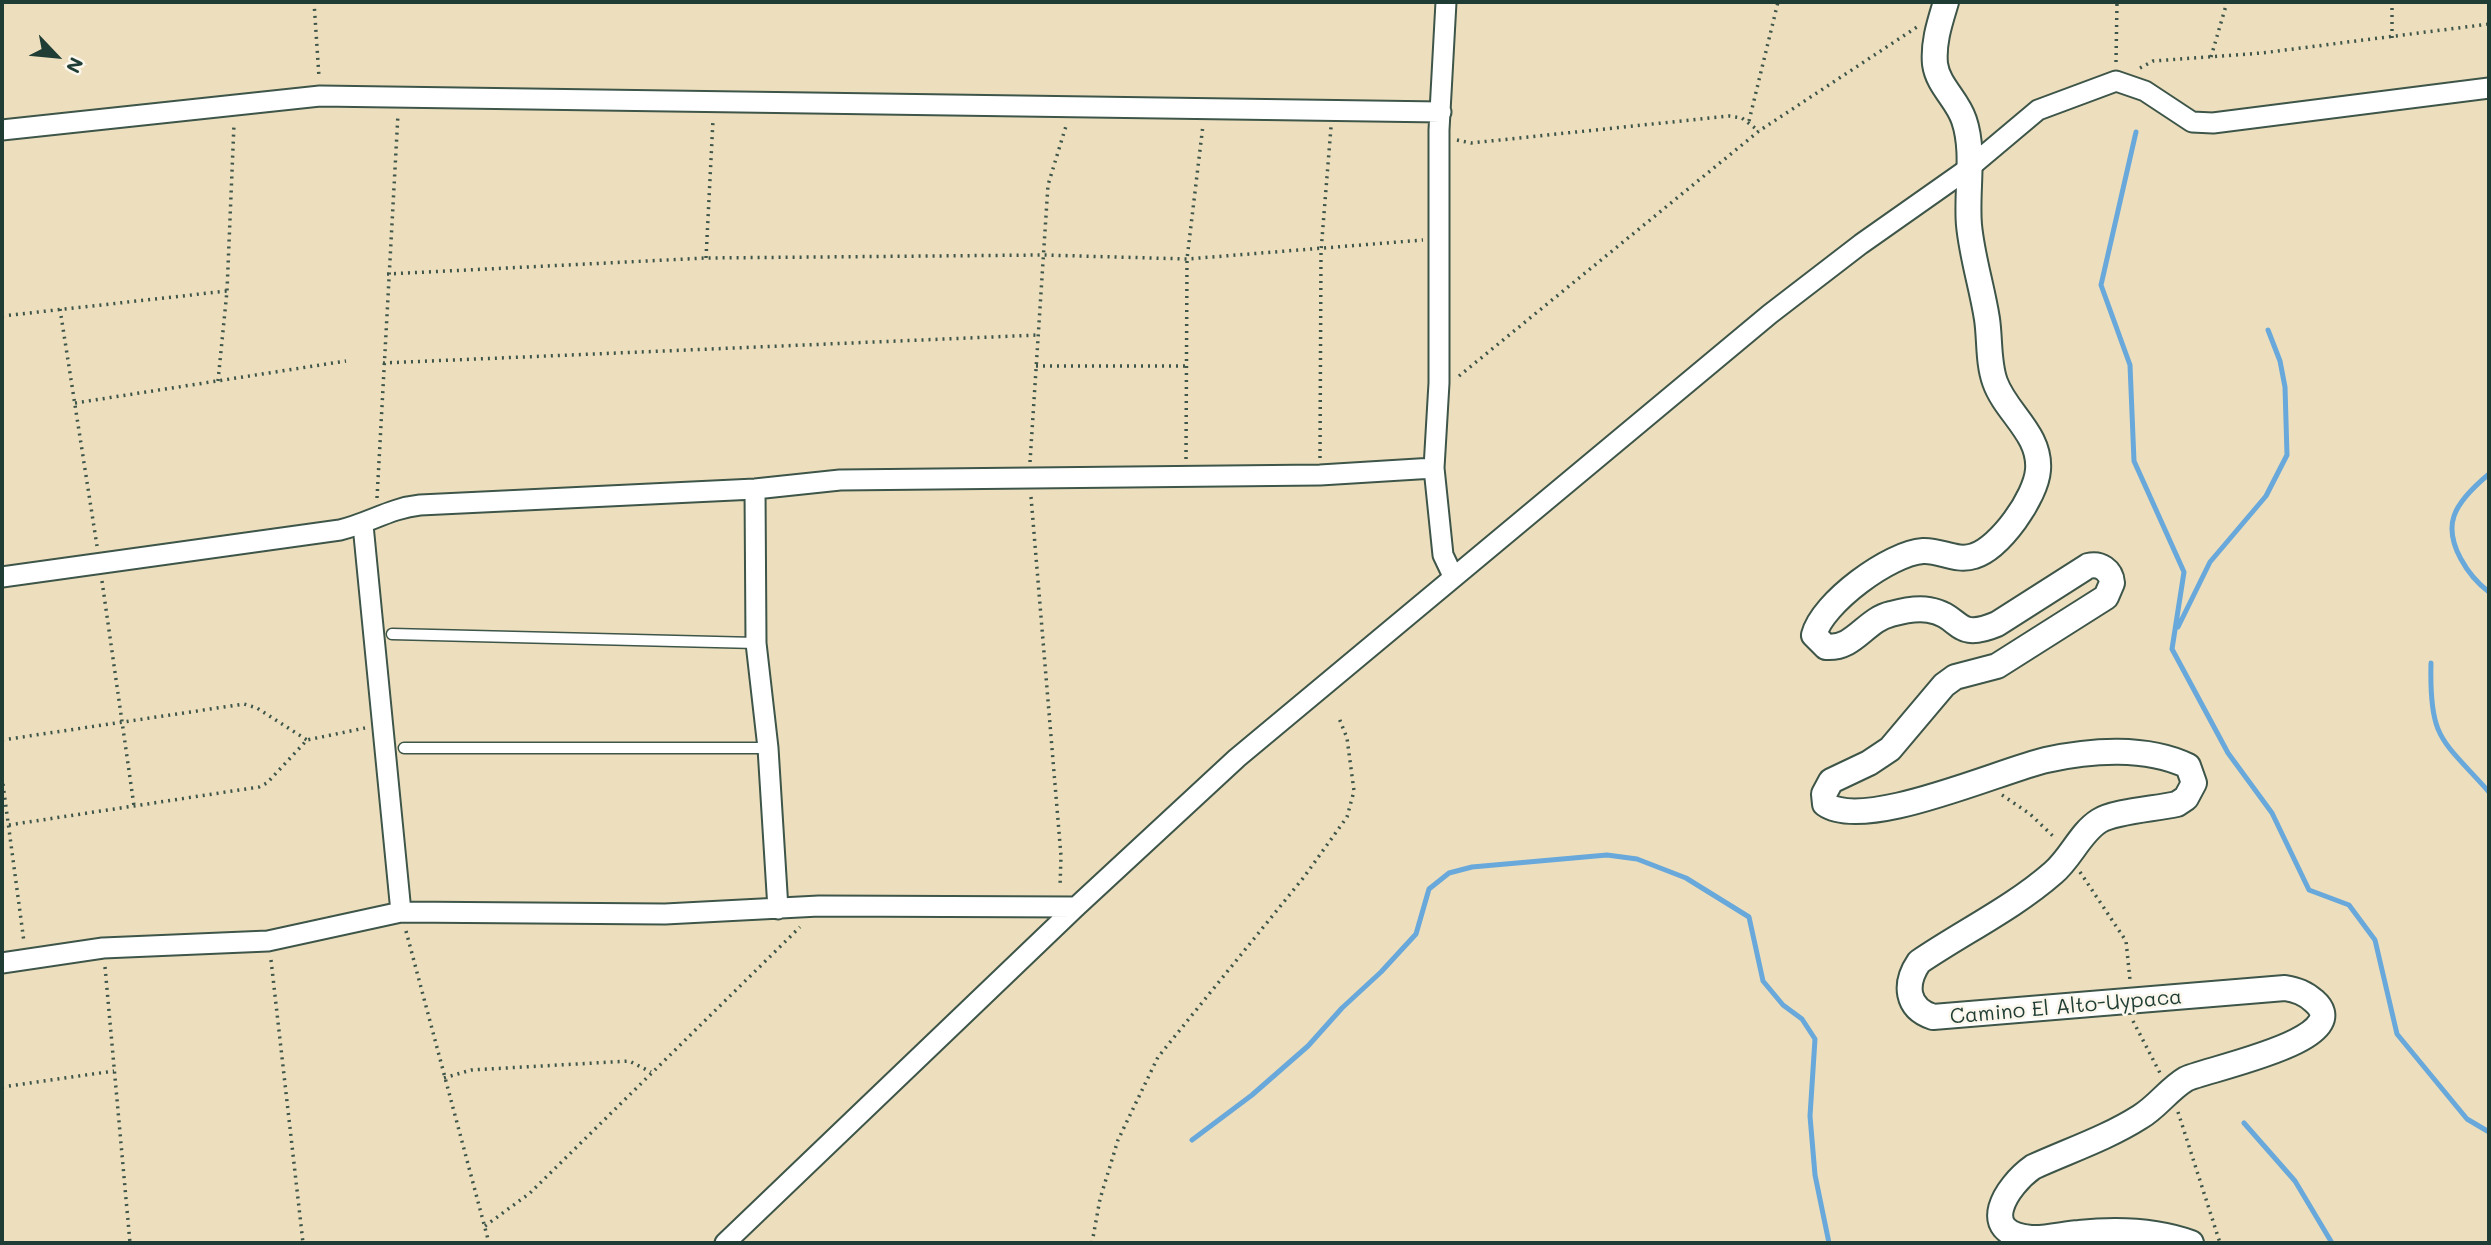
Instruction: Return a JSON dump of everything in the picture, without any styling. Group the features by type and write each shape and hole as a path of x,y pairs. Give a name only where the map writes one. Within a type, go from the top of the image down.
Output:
{"street":[{"path":"1446,2 1440,121 1439,383 1434,468 1443,555 1453,576"},
{"name":"Camino El Alto-Uypaca","path":"1943,13 1935,40 1938,78 1964,120 1969,167 1969,224 1983,296 1994,381 2035,446 2038,470 2031,495 2014,522 1976,556 1958,559 1944,553 1924,551 1894,558 1827,609 1814,635 1826,646 1841,647 1877,619 1904,611 1928,610 1949,618 1965,631 1981,631 2094,565 2108,573 2111,590 2106,597 2021,653 1980,673 1966,673 1944,685 1890,749 1868,764 1830,781 1825,804 1840,812 1882,809 2044,761 2076,755 2164,755 2188,766 2194,783 2186,798 2177,804 2100,820 2088,830 2071,855 2054,873 2027,894 1920,962 1912,972 1908,987 1915,1007 1933,1017 2285,988 2299,990 2318,1004 2322,1013 2320,1021 2306,1037 2253,1059 2185,1080 2143,1116 2033,1167 2018,1177 2001,1201 1999,1212 2009,1229 2030,1238 2084,1232 2143,1231 2191,1243"},
{"path":"725,1243 1068,907 1237,758 1770,314 1871,236 1969,167 2038,110 2116,81 2145,91 2192,122 2213,123 2489,88"},
{"path":"2,130 320,96 1332,111 1440,121"},
{"path":"2,577 363,524 398,507 420,505 755,489 840,480 1320,475 1434,468"},
{"path":"755,489 756,643 768,748 778,909"},
{"path":"363,524 380,724 401,912"},
{"path":"2,963 103,948 268,941 401,912 666,914 819,906 1068,907"}],"lane":[{"path":"392,634 756,643"},
{"path":"404,748 768,748"}],"path":[{"path":"314,2 320,96"},
{"path":"1749,121 1778,2"},
{"path":"2117,2 2116,81 2153,61 2392,38 2489,24"},
{"path":"2211,57 2227,2"},
{"path":"2392,2 2392,38"},
{"path":"1439,383 1457,378 1759,131 1901,35 1943,13"},
{"path":"383,513 377,498 387,274 400,97"},
{"path":"706,258 714,102"},
{"path":"218,381 227,291 235,105"},
{"path":"1068,907 1061,856 1029,476 1048,185 1072,107"},
{"path":"1186,475 1187,259 1205,109"},
{"path":"1320,475 1321,251 1332,111"},
{"path":"1440,121 1471,143 1729,116 1749,121 1759,131"},
{"path":"387,274 706,258 1044,255 1187,259 1321,251 1439,239"},
{"path":"2,316 227,291"},
{"path":"383,363 1038,335"},
{"path":"75,403 346,361"},
{"path":"1036,366 1186,366"},
{"path":"2,740 244,704 257,708 307,740"},
{"path":"1092,1243 1100,1199 1118,1140 1158,1057 1304,877 1347,817 1354,791 1347,738 1339,718"},
{"path":"2,827 259,787 267,783 307,740 380,724"},
{"path":"2,777 26,958"},
{"path":"485,1226 530,1193 819,906"},
{"path":"401,912 489,1243"},
{"path":"268,941 303,1243"},
{"path":"103,948 130,1243"},
{"path":"444,1078 471,1070 629,1060 652,1072"},
{"path":"2,1087 114,1071"}],"waterway":[{"path":"2136,132 2101,285 2130,365 2134,461 2184,572 2172,649 2228,753 2272,813 2309,890 2349,905 2375,940 2397,1034 2467,1119 2489,1132"},
{"path":"2178,627 2210,562 2266,496 2287,455 2285,387 2280,361 2268,330"},
{"path":"2489,474 2460,505 2452,526 2456,548 2461,558 2474,578 2489,592"},
{"path":"2431,663 2436,724 2449,748 2489,792"},
{"path":"1192,1140 1252,1095 1308,1046 1342,1008 1381,972 1416,934 1429,889 1449,873 1472,867 1607,855 1637,859 1686,878 1749,917 1763,981 1783,1005 1802,1019 1815,1039 1810,1116 1815,1175 1829,1243"},
{"path":"2244,1123 2295,1181 2332,1243"}]}
